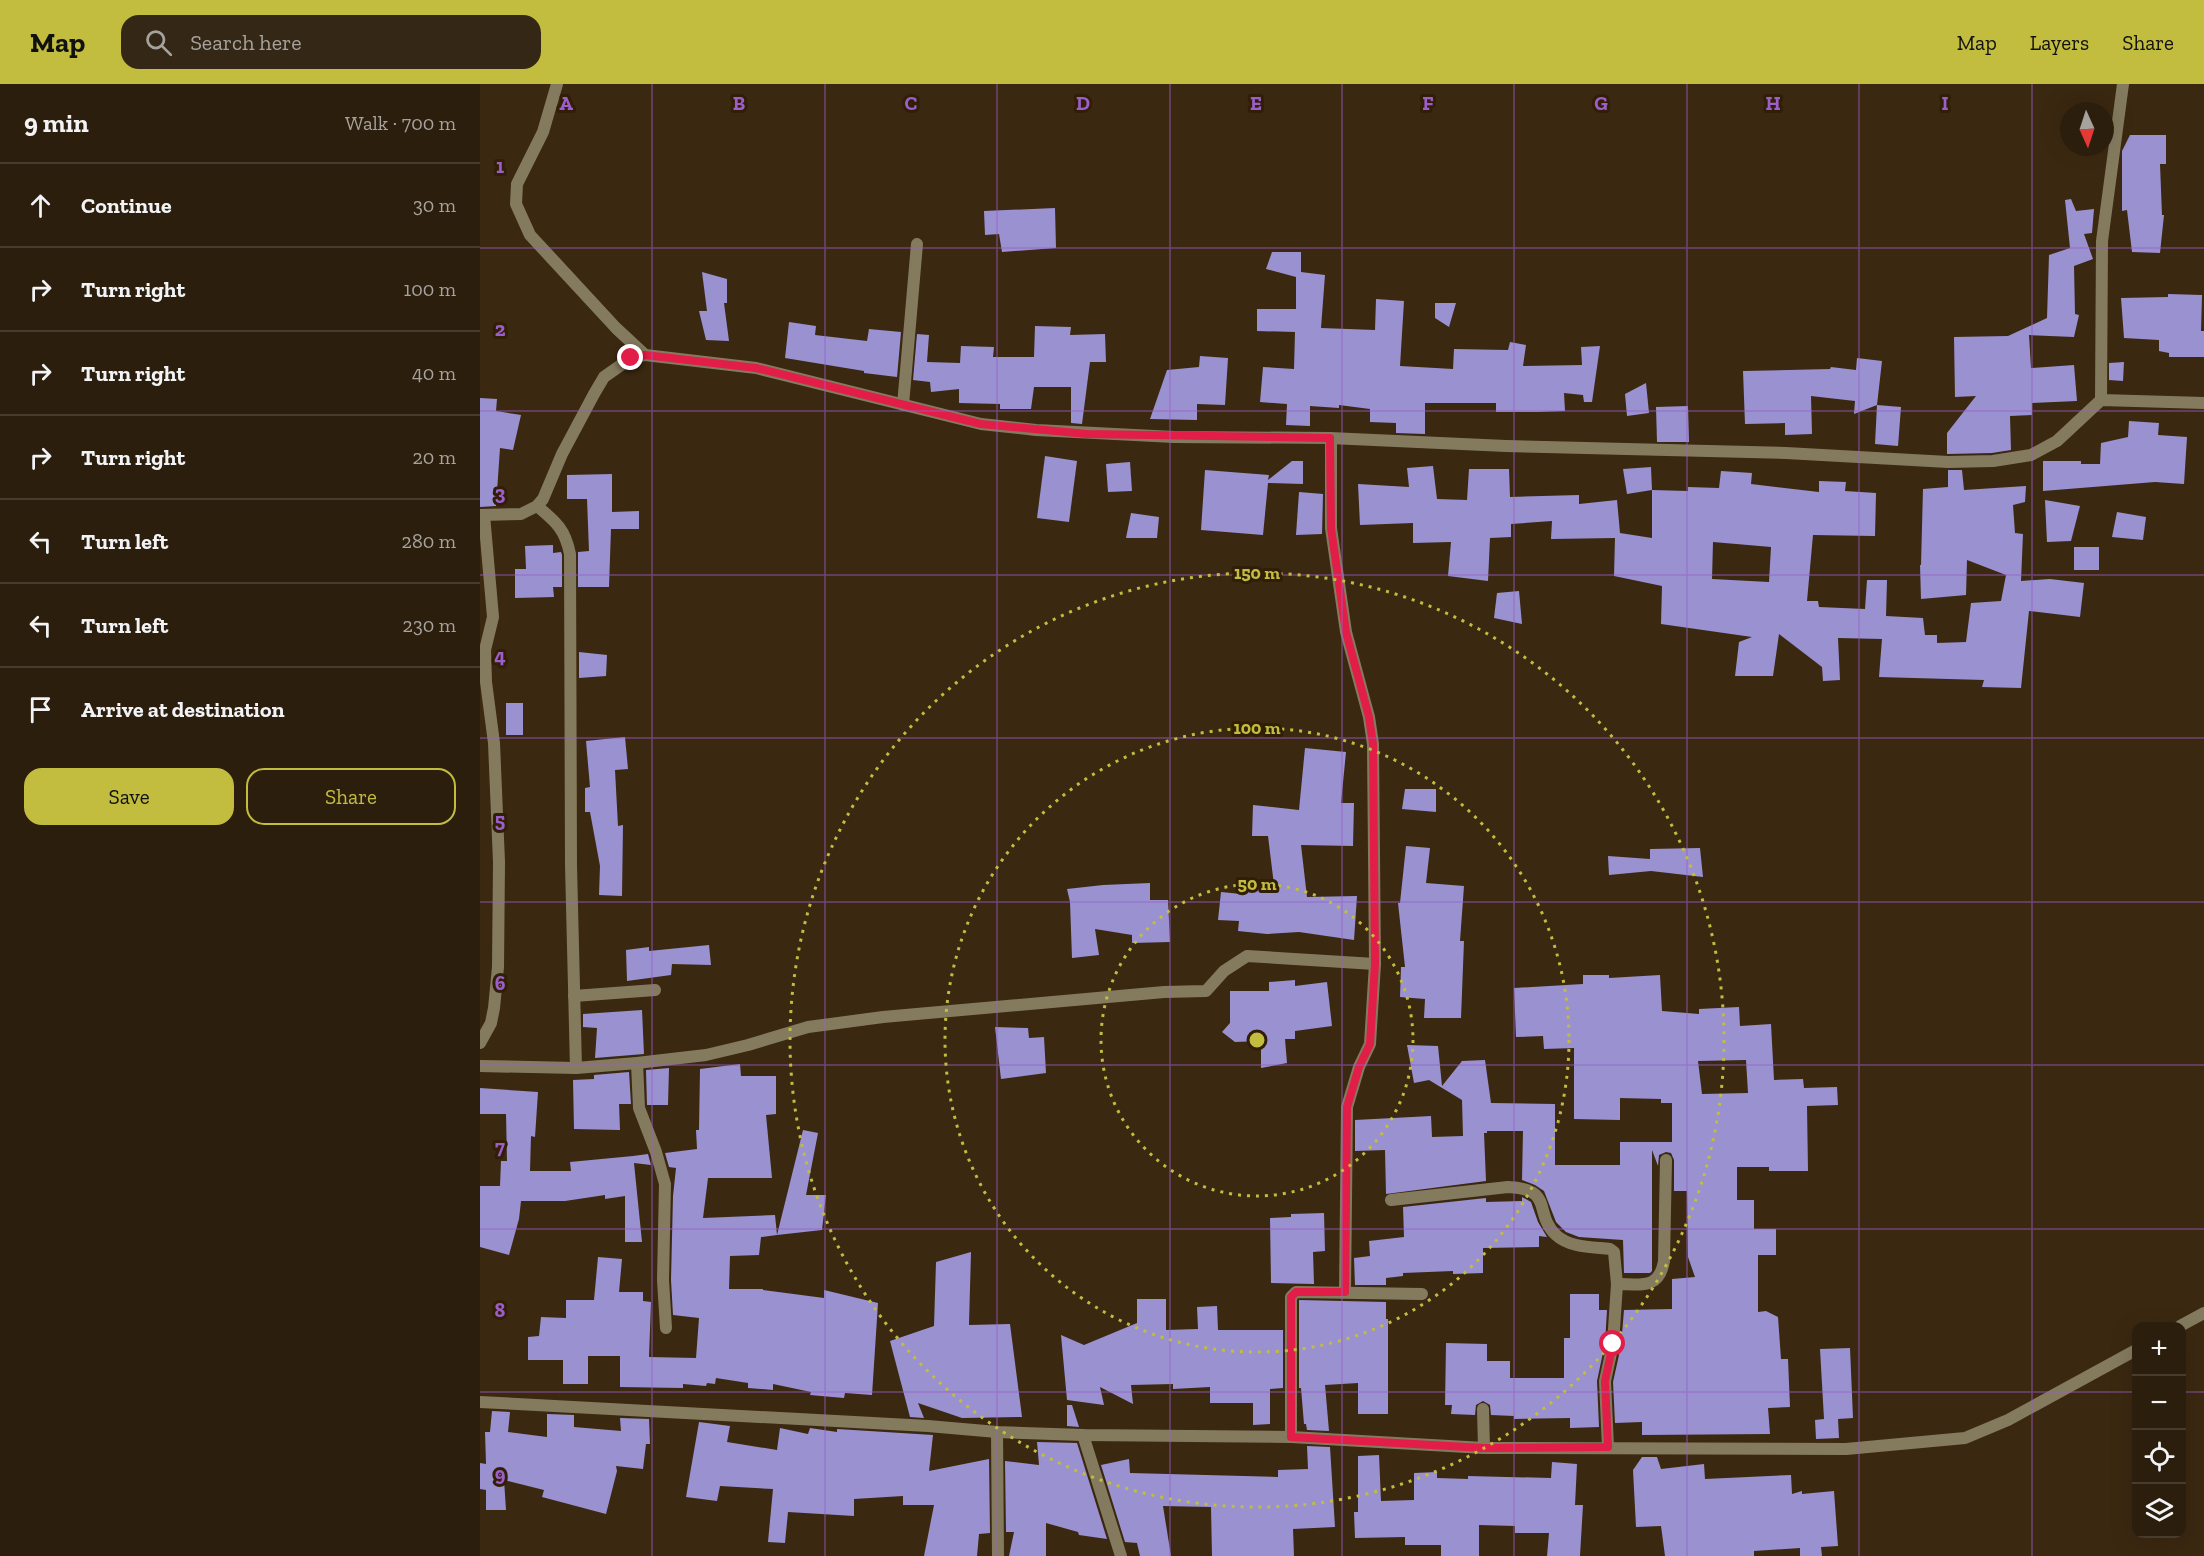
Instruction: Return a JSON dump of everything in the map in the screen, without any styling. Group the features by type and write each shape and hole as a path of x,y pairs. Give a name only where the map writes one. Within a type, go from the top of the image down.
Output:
{"street":[{"path":"556,84 543,132 517,184 516,204 530,235 616,328 645,355"},
{"path":"480,1043 491,1023 494,1008 498,968 499,897 496,785 483,682 485,650 493,617 482,515 521,513 537,506 543,499 588,404 604,377 631,358 645,355 756,368 981,424 1067,432 1786,453 1948,462 2031,455 2046,448 2072,428 2101,400 2102,241 2123,84"},
{"path":"903,405 917,244"},
{"path":"2101,400 2204,403"},
{"path":"1330,438 1331,528 1346,632 1369,717 1373,744 1375,964 1370,1044 1359,1067 1347,1107 1345,1292"},
{"path":"537,506 559,524 567,539 570,554 570,735 576,1068"},
{"path":"480,1066 576,1068 636,1063 706,1055 748,1046 808,1028 883,1017 1164,992 1206,991 1224,971 1247,957 1375,964"},
{"path":"574,996 655,990"},
{"path":"636,1063 639,1108 656,1152 664,1184 663,1280 666,1328"},
{"path":"1617,1284 1646,1283 1657,1280 1662,1274 1666,1160"},
{"path":"1391,1200 1508,1187 1522,1188 1532,1191 1540,1199 1548,1224 1555,1234 1566,1242 1610,1249 1614,1252 1617,1284 1613,1344 1605,1381 1608,1447"},
{"path":"1291,1437 1291,1297 1296,1292 1422,1294"},
{"path":"2186,1323 2204,1313"},
{"path":"480,1402 1083,1435 1291,1437 1484,1448 1846,1449 1965,1438 2008,1420 2132,1352"},
{"path":"1483,1409 1484,1448"},
{"path":"997,1432 998,1556"},
{"path":"1083,1435 1121,1556"}],"building":[{"path":"2130,135 2166,135 2166,164 2160,164 2162,215 2164,215 2160,253 2132,252 2127,210 2122,211 2122,151"},
{"path":"2071,199 2076,211 2094,209 2092,233 2084,234 2093,259 2074,266 2075,314 2079,315 2074,337 2029,335 2031,368 2074,365 2077,401 2032,403 2032,415 2010,416 2011,450 1992,453 1947,454 1947,433 1976,396 1955,397 1954,337 2008,336 2047,318 2049,255 2070,248 2065,200"},
{"path":"1055,208 1056,248 1002,252 999,234 985,235 984,211"},
{"path":"1272,252 1301,252 1301,272 1325,275 1321,328 1375,330 1376,299 1404,301 1400,366 1453,369 1454,349 1508,350 1510,342 1526,345 1523,366 1582,365 1581,347 1600,346 1592,402 1584,402 1583,395 1564,393 1565,411 1538,412 1496,412 1496,403 1425,403 1425,434 1396,433 1396,423 1370,422 1370,409 1339,405 1339,408 1310,406 1310,426 1286,425 1287,404 1260,402 1263,367 1294,369 1295,332 1257,331 1257,309 1296,309 1296,277 1266,269"},
{"path":"702,272 727,279 727,303 724,303 729,341 706,340 699,311 707,311"},
{"path":"2168,294 2202,295 2201,331 2204,331 2204,357 2169,357 2169,353 2159,351 2159,340 2124,338 2121,298 2168,297"},
{"path":"1435,303 1456,303 1449,327 1435,318"},
{"path":"789,322 816,326 815,335 867,341 869,329 901,332 897,377 785,358"},
{"path":"1035,326 1071,327 1070,335 1105,334 1106,362 1090,362 1082,424 1071,423 1071,387 1034,387 1031,409 1000,409 1000,404 959,403 959,389 931,392 930,382 913,380 917,334 929,335 927,362 960,363 961,346 994,347 993,357 1034,357"},
{"path":"1200,356 1228,358 1225,405 1197,404 1197,420 1150,419 1167,370 1199,367"},
{"path":"1857,358 1882,361 1877,405 1854,414 1855,401 1811,396 1812,434 1785,435 1785,423 1745,424 1743,371 1830,369 1831,367 1856,370"},
{"path":"2124,362 2123,381 2109,380 2109,363"},
{"path":"1646,383 1649,413 1627,416 1625,394"},
{"path":"480,398 497,399 496,411 521,415 513,450 500,448 496,506 480,507"},
{"path":"1877,405 1901,407 1898,446 1875,444"},
{"path":"1688,406 1689,442 1657,442 1656,407"},
{"path":"2129,421 2159,423 2158,435 2187,437 2184,484 2155,482 2043,491 2043,461 2081,461 2081,464 2100,464 2101,443 2128,437"},
{"path":"1045,456 1077,461 1069,522 1037,518"},
{"path":"1292,461 1303,461 1303,484 1268,483 1263,535 1201,530 1205,470 1269,475 1268,480"},
{"path":"1130,462 1132,491 1108,492 1106,464"},
{"path":"1433,466 1437,499 1467,500 1469,469 1509,469 1510,497 1579,495 1579,504 1617,500 1620,533 1652,538 1652,490 1688,491 1688,487 1719,488 1721,471 1752,473 1751,484 1819,492 1819,481 1846,482 1845,491 1876,493 1875,536 1813,535 1807,601 1818,601 1819,607 1865,609 1867,580 1887,580 1886,616 1923,618 1925,635 1937,635 1937,643 1966,642 1971,603 2001,601 2006,575 1967,560 1966,595 1921,599 1923,489 1948,487 1948,470 1962,470 1964,490 2026,486 2025,502 2013,505 2015,533 2023,534 2021,581 2050,579 2084,583 2080,617 2029,611 2021,688 1982,687 1984,680 1879,677 1882,639 1838,638 1840,680 1823,681 1822,667 1779,634 1773,676 1735,676 1739,642 1752,637 1661,624 1662,586 1614,576 1615,538 1551,539 1552,521 1511,524 1511,537 1490,538 1488,581 1448,576 1451,542 1413,543 1413,523 1360,525 1358,484 1409,487 1407,468","holes":["1713,542 1771,547 1769,582 1712,579"]},
{"path":"1651,467 1652,490 1627,494 1623,469"},
{"path":"612,474 612,512 639,511 639,529 611,529 609,587 578,587 578,552 589,551 587,499 567,499 567,475"},
{"path":"1299,492 1323,494 1322,534 1296,535"},
{"path":"2045,500 2080,506 2071,541 2047,542"},
{"path":"2117,512 2146,517 2143,540 2112,537"},
{"path":"1131,513 1159,517 1157,538 1126,538"},
{"path":"553,545 553,553 561,552 562,555 562,587 553,587 554,597 515,598 515,569 526,569 525,546"},
{"path":"2074,547 2099,547 2099,570 2074,570"},
{"path":"1519,591 1522,624 1494,618 1497,593"},
{"path":"579,652 607,655 606,676 579,678"},
{"path":"506,703 523,703 523,735 506,735"},
{"path":"625,737 628,769 615,770 618,826 623,825 622,896 599,895 600,866 590,812 585,812 585,788 590,787 586,741"},
{"path":"1305,748 1346,752 1341,803 1354,803 1353,846 1301,845 1307,897 1357,896 1354,940 1299,932 1267,934 1238,931 1239,921 1218,920 1221,892 1241,894 1242,883 1274,885 1268,836 1252,836 1253,805 1299,810"},
{"path":"1405,789 1436,789 1436,812 1402,809"},
{"path":"1406,846 1430,848 1426,883 1464,886 1460,941 1464,941 1461,1018 1424,1018 1425,999 1400,997 1401,967 1405,967 1398,903 1400,903"},
{"path":"1700,848 1703,877 1651,871 1609,875 1608,856 1650,859 1650,849"},
{"path":"1150,883 1150,900 1168,900 1170,942 1132,943 1132,935 1095,929 1099,955 1072,958 1070,902 1067,889"},
{"path":"709,945 711,965 672,964 671,975 627,981 626,950 649,947 649,951"},
{"path":"1583,975 1609,975 1609,978 1660,975 1662,1011 1699,1014 1699,1009 1739,1007 1740,1026 1771,1024 1774,1080 1803,1079 1804,1088 1837,1087 1838,1105 1807,1106 1808,1171 1769,1171 1769,1167 1737,1167 1737,1200 1754,1200 1754,1229 1776,1229 1776,1255 1758,1255 1758,1312 1766,1311 1778,1317 1781,1359 1788,1359 1790,1407 1768,1408 1770,1434 1642,1435 1642,1422 1615,1423 1613,1382 1621,1346 1624,1310 1672,1309 1672,1279 1695,1277 1688,1257 1687,1191 1674,1191 1674,1160 1671,1153 1666,1152 1659,1155 1658,1166 1652,1150 1652,1271 1650,1273 1624,1273 1623,1240 1579,1237 1566,1232 1556,1222 1544,1191 1522,1180 1523,1131 1487,1131 1484,1133 1486,1181 1386,1194 1385,1150 1355,1151 1355,1120 1431,1116 1432,1137 1463,1136 1462,1100 1429,1080 1414,1083 1407,1045 1438,1046 1442,1086 1462,1061 1485,1060 1491,1103 1555,1104 1555,1165 1620,1165 1620,1142 1672,1142 1672,1103 1661,1103 1661,1099 1620,1098 1620,1120 1574,1119 1574,1048 1544,1049 1543,1036 1516,1037 1514,988 1583,984","holes":["1746,1060 1748,1093 1702,1094 1698,1061"]},
{"path":"1295,980 1295,986 1327,982 1332,1026 1295,1031 1295,1039 1285,1039 1287,1063 1261,1068 1261,1041 1235,1042 1222,1032 1230,1023 1230,991 1269,991 1269,982"},
{"path":"642,1010 644,1054 595,1058 597,1028 583,1027 583,1014"},
{"path":"995,1027 1028,1028 1029,1038 1044,1037 1046,1073 1001,1079"},
{"path":"740,1064 741,1076 776,1076 776,1114 766,1115 772,1178 708,1178 703,1218 775,1215 777,1235 761,1237 759,1255 730,1256 729,1289 763,1289 824,1298 824,1290 878,1303 872,1395 845,1393 844,1398 810,1395 811,1392 773,1384 773,1390 748,1388 748,1383 716,1378 715,1384 707,1383 706,1386 683,1384 683,1388 620,1387 620,1356 588,1356 588,1384 563,1384 563,1360 528,1360 528,1337 539,1336 541,1317 566,1318 566,1300 594,1300 598,1257 622,1259 619,1292 643,1292 643,1301 651,1302 649,1357 696,1358 699,1318 673,1315 671,1280 676,1168 669,1167 665,1153 697,1149 700,1069"},
{"path":"669,1068 668,1105 647,1105 646,1070"},
{"path":"629,1072 631,1104 619,1104 620,1130 574,1129 573,1080 594,1079 594,1075"},
{"path":"480,1088 538,1092 535,1137 531,1136 530,1171 571,1171 570,1162 648,1154 651,1165 634,1163 642,1242 625,1242 625,1196 605,1199 605,1195 565,1201 521,1201 519,1219 509,1255 480,1247 480,1186 500,1186 501,1161 507,1161 506,1114 480,1114"},
{"path":"803,1130 818,1133 806,1195 826,1195 822,1230 777,1235"},
{"path":"1522,1197 1531,1202 1538,1222 1547,1237 1539,1236 1539,1247 1483,1248 1483,1273 1453,1274 1453,1271 1403,1273 1403,1276 1386,1278 1386,1285 1355,1285 1354,1258 1370,1256 1369,1241 1404,1237 1403,1207 1486,1198 1486,1202 1522,1201"},
{"path":"1324,1213 1325,1251 1313,1252 1314,1284 1271,1283 1270,1218 1291,1217 1291,1214"},
{"path":"971,1252 969,1325 1010,1324 1022,1417 962,1418 918,1403 924,1418 910,1417 890,1341 934,1326 936,1262"},
{"path":"1570,1294 1599,1294 1599,1310 1607,1310 1605,1343 1597,1381 1599,1427 1570,1428 1570,1418 1514,1419 1514,1416 1491,1415 1490,1405 1483,1401 1476,1405 1475,1415 1451,1414 1452,1405 1445,1405 1446,1343 1487,1344 1487,1361 1510,1361 1510,1378 1564,1378 1564,1338 1570,1338"},
{"path":"1137,1299 1166,1299 1166,1330 1198,1329 1197,1307 1217,1306 1218,1330 1283,1330 1283,1388 1270,1389 1270,1424 1253,1425 1253,1403 1210,1403 1210,1387 1173,1389 1173,1384 1131,1385 1133,1404 1100,1387 1104,1405 1067,1400 1061,1335 1084,1345 1137,1323"},
{"path":"1299,1300 1386,1302 1388,1414 1358,1414 1358,1383 1325,1385 1329,1431 1307,1430 1304,1424 1301,1388 1299,1388"},
{"path":"1850,1348 1853,1418 1838,1419 1839,1438 1816,1439 1815,1420 1824,1419 1820,1349"},
{"path":"1067,1405 1072,1405 1079,1427 1067,1426"},
{"path":"492,1411 510,1412 508,1432 547,1437 547,1414 574,1415 574,1427 621,1431 620,1418 649,1419 650,1444 646,1444 643,1469 616,1466 617,1471 606,1514 542,1497 544,1490 504,1480 506,1510 486,1510 486,1490 480,1489 480,1463 486,1464 485,1432 490,1432"},
{"path":"699,1422 730,1426 727,1442 777,1450 780,1428 808,1434 810,1428 837,1432 837,1429 933,1435 929,1471 989,1459 990,1533 979,1534 977,1556 924,1556 934,1505 903,1505 903,1496 854,1499 854,1516 788,1512 785,1543 768,1542 773,1489 720,1486 717,1501 686,1497"},
{"path":"1037,1442 1077,1443 1107,1539 1079,1535 1078,1532 1046,1523 1046,1556 1009,1556 1014,1532 1006,1532 1005,1461 1039,1465"},
{"path":"1307,1446 1330,1447 1335,1527 1293,1529 1294,1556 1212,1556 1211,1507 1163,1506 1171,1556 1140,1556 1137,1543 1125,1542 1101,1465 1129,1459 1130,1473 1278,1477 1278,1470 1308,1469"},
{"path":"1379,1455 1381,1501 1414,1500 1414,1473 1437,1472 1437,1478 1468,1479 1468,1476 1551,1478 1552,1462 1577,1464 1575,1505 1583,1505 1580,1556 1547,1556 1549,1533 1515,1533 1515,1526 1479,1525 1479,1556 1441,1556 1441,1545 1405,1545 1405,1537 1355,1538 1354,1512 1358,1512 1358,1456"},
{"path":"1642,1457 1657,1457 1661,1469 1704,1464 1705,1479 1791,1475 1792,1494 1802,1491 1802,1494 1834,1491 1838,1546 1821,1547 1822,1556 1800,1556 1800,1548 1754,1551 1754,1556 1665,1556 1661,1526 1636,1527 1633,1470"}],"route":[{"path":"631,358 645,355 756,368 981,424 1087,434 1330,438 1331,528 1346,632 1369,717 1373,744 1375,964 1370,1044 1359,1067 1347,1107 1345,1292 1296,1292 1291,1297 1291,1437 1484,1448 1608,1447 1605,1381 1613,1344"}]}
